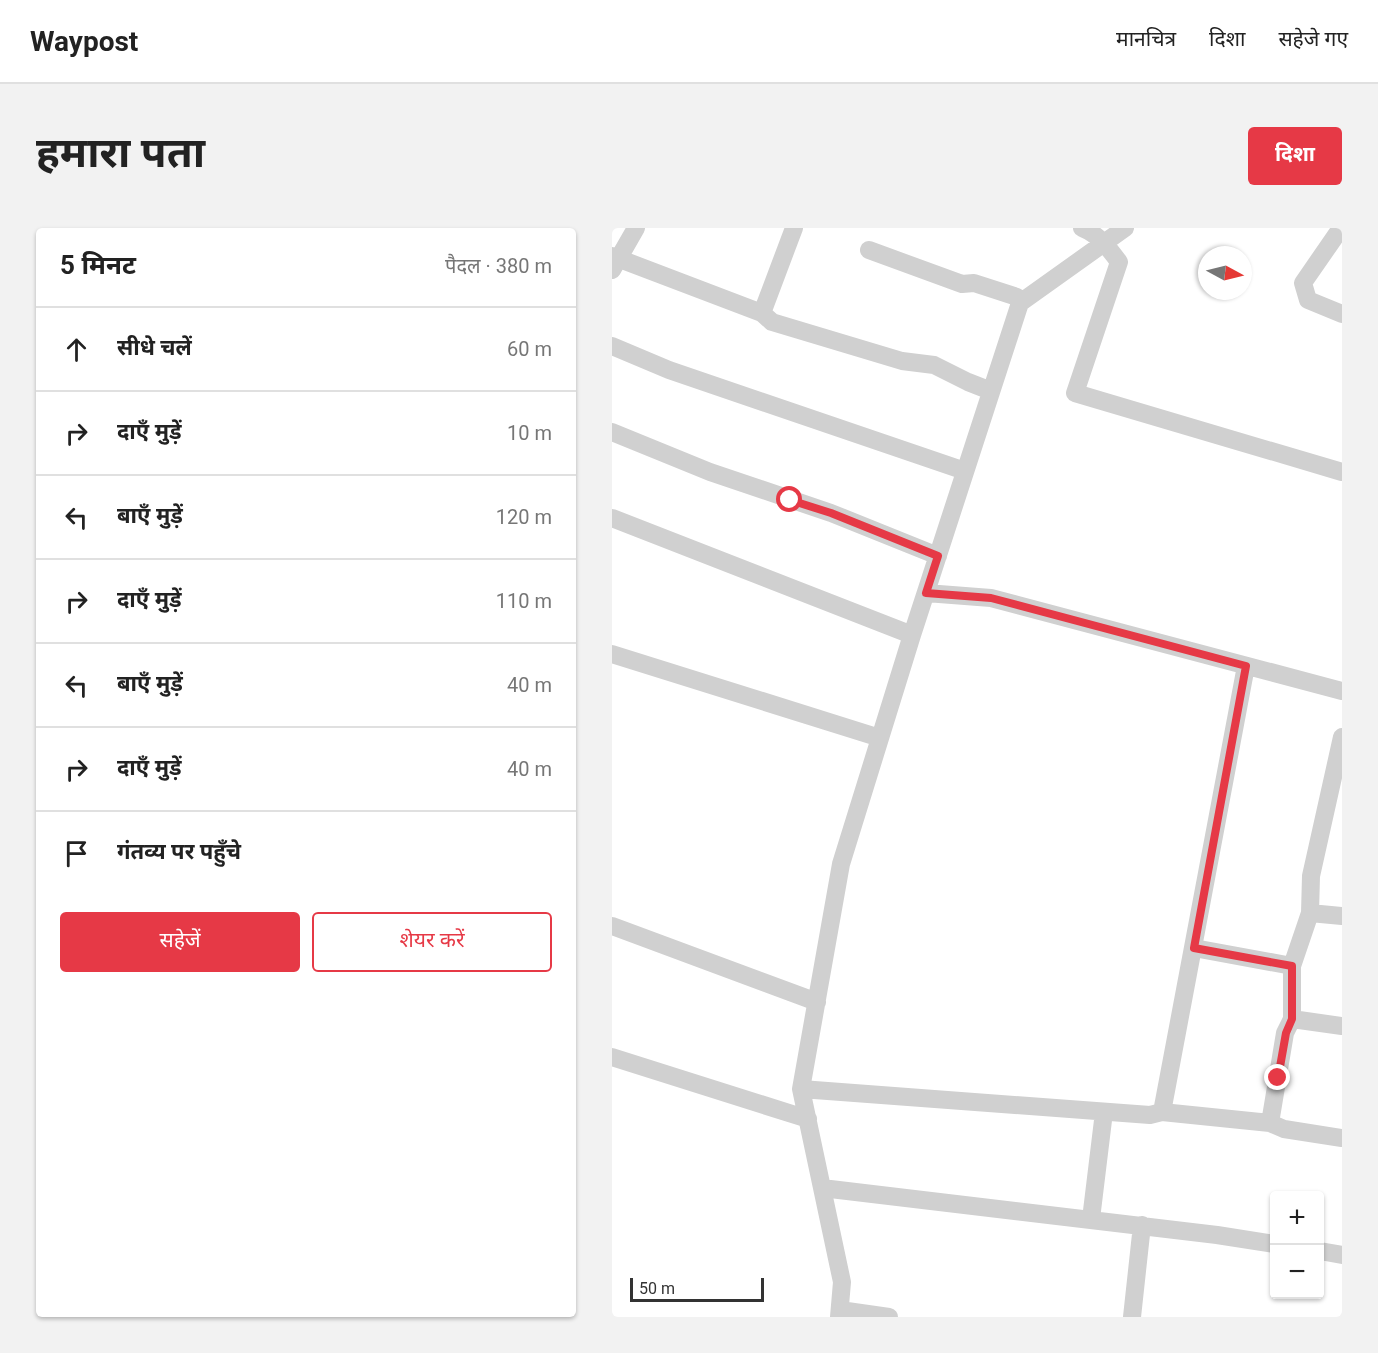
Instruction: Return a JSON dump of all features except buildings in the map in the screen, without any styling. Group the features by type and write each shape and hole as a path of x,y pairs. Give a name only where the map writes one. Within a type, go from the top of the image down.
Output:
{"street":[{"path":"636,228 614,262 762,313 772,322 892,358 934,365 991,391"},
{"path":"762,313 794,228"},
{"path":"1082,228 1106,243 1119,262 1075,393 1342,472"},
{"path":"890,1317 839,1314 843,1282 801,1089 841,864 912,635 1020,303 1125,228"},
{"path":"1341,228 1303,283 1308,300 1342,314"},
{"path":"869,250 962,284 974,283 1017,297 1020,303"},
{"path":"612,346 669,370 965,471"},
{"path":"612,432 710,472 831,513 938,556"},
{"path":"612,518 912,635"},
{"path":"926,593 991,598 1342,691"},
{"path":"612,654 880,738"},
{"path":"1162,1112 1246,666"},
{"path":"1270,1123 1286,1033 1292,1019 1292,966 1310,913 1311,876 1342,737"},
{"path":"1310,913 1342,916"},
{"path":"612,926 817,1002"},
{"path":"1194,948 1292,966"},
{"path":"1292,1019 1342,1026"},
{"path":"612,1057 808,1119"},
{"path":"801,1089 1150,1115 1162,1112 1270,1123 1284,1129 1342,1138"},
{"path":"1091,1219 1104,1112"},
{"path":"822,1188 1091,1219 1270,1243"},
{"path":"1132,1317 1142,1226"},
{"path":"1324,1252 1342,1255"}],"route":[{"path":"790,500 831,513 938,556 926,593 991,598 1246,666 1194,948 1292,966 1292,1019 1286,1033 1278,1078"}]}
